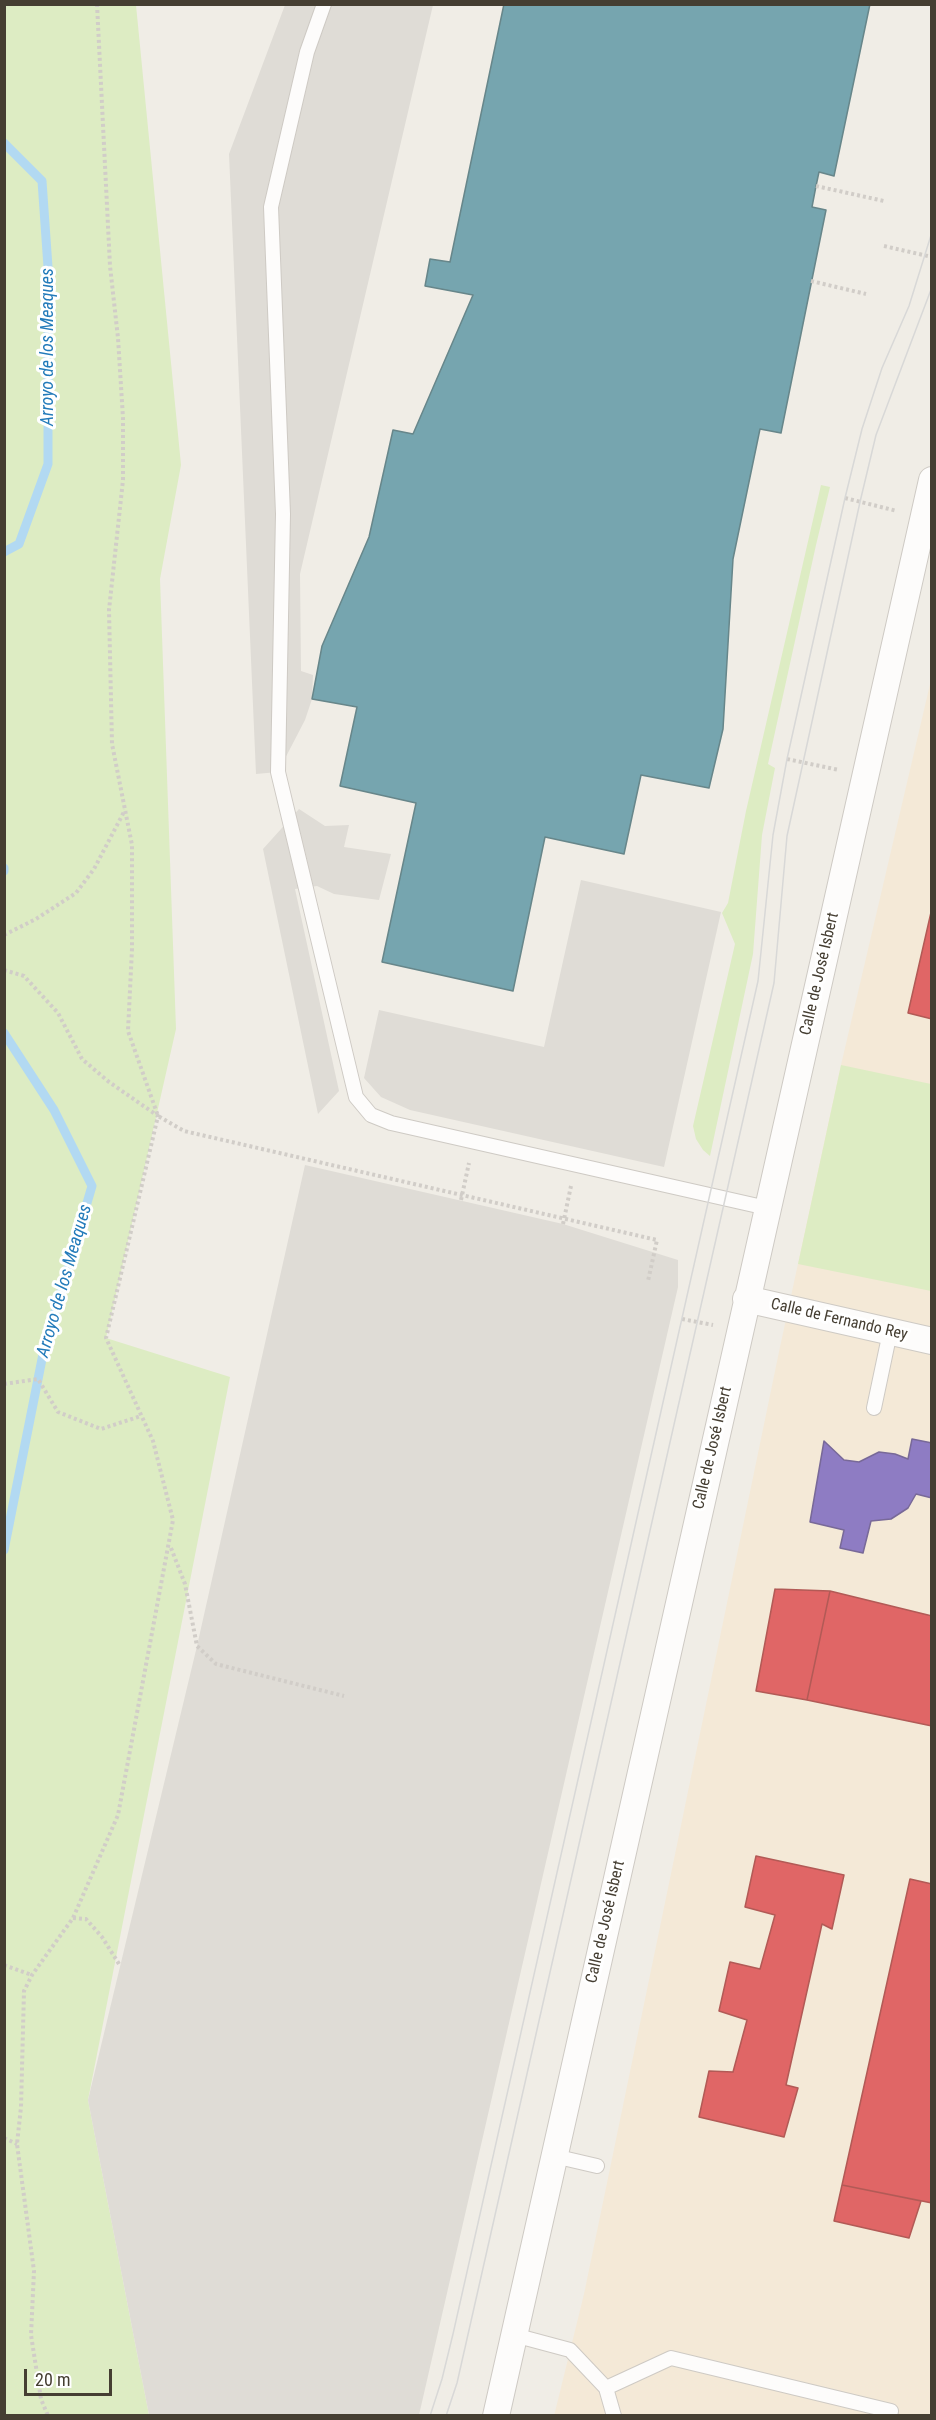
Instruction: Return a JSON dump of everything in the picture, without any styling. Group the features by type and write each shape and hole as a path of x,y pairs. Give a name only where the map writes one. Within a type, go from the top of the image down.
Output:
{"street":[{"name":"Calle de José Isbert","path":"496,2415 932,480"},
{"name":"Calle de Fernando Rey","path":"747,1299 932,1341"}],"lane":[{"path":"324,4 307,52 271,207 283,514 278,772 356,1098 371,1115 391,1123 767,1208"},
{"path":"874,1408 890,1332"},
{"path":"554,2156 597,2166"},
{"path":"514,2335 570,2350 606,2388 614,2415"},
{"path":"606,2388 671,2358 891,2411 890,2415"}],"path":[{"path":"48,2415 41,2399 31,2336 34,2271 17,2144 21,2107 24,1991 32,1975 73,1918 118,1815 170,1546 173,1520 153,1441 106,1338 158,1116 128,1031 132,949 132,845 112,744 109,610 123,480 123,418 110,266 97,4"},
{"path":"816,186 884,201"},
{"path":"884,246 932,257"},
{"path":"811,281 866,294"},
{"path":"845,498 922,517"},
{"path":"787,759 864,775"},
{"path":"4,935 36,919 76,893 94,869 125,809"},
{"path":"4,970 24,976 58,1013 82,1059 109,1082 184,1131 461,1198 657,1240 648,1281"},
{"path":"461,1198 473,1142"},
{"path":"564,1221 576,1165"},
{"path":"4,1384 38,1379 58,1412 100,1429 141,1416"},
{"path":"170,1546 185,1584 197,1646 216,1664 344,1696"},
{"path":"73,1918 86,1919 102,1937 119,1964"},
{"path":"4,1965 32,1975"},
{"path":"4,2138 17,2144"}],"shaded area":[{"path":"285,5 433,5 300,574 301,671 313,675 312,699 305,720 278,772 256,774 229,154"},
{"path":"931,680 931,2415 554,2416 584,2294 780,1347 841,1065"},
{"path":"299,809 325,826 349,825 344,847 391,854 379,900 334,894 317,886 295,889 339,1091 318,1114 263,849"},
{"path":"581,880 721,912 664,1167 410,1110 381,1097 364,1078 379,1010 544,1047"},
{"path":"305,1165 563,1224 678,1260 678,1287 419,2415 149,2415 88,2100 197,1646"}],"green space":[{"path":"5,5 136,5 181,465 160,579 176,1029 106,1338 230,1377 88,2100 149,2415 5,2416"},
{"path":"821,485 830,487 768,764 775,768 762,835 753,954 710,1156 696,1139 693,1126 735,944 722,913 728,903 746,811"},
{"path":"841,1065 931,1084 931,1291 798,1264"}],"building: Comercios":[{"path":"932,908 932,1019 908,1013"},
{"path":"775,1589 830,1591 807,1700 756,1691"},
{"path":"830,1591 932,1616 932,1726 807,1700"},
{"path":"756,1856 844,1875 832,1929 822,1924 786,2085 798,2088 784,2137 699,2117 709,2071 733,2072 747,2020 719,2011 730,1962 760,1969 775,1915 745,1907"},
{"path":"910,1879 932,1884 932,2203 842,2185"},
{"path":"842,2185 921,2201 909,2238 834,2221"}],"building: Oficinas":[{"path":"912,1439 932,1443 932,1498 916,1494 908,1508 891,1519 871,1521 863,1553 840,1548 844,1530 810,1522 824,1441 844,1460 859,1462 879,1452 895,1454 908,1459"}],"building: Público":[{"path":"504,4 870,4 834,176 819,172 816,186 812,207 826,210 781,433 760,429 733,559 723,729 709,788 641,775 624,854 545,837 513,991 382,962 416,803 340,786 357,707 312,699 322,646 369,537 393,430 413,434 473,295 425,286 430,259 450,262"}],"waterway":[{"name":"Arroyo de los Meaques","path":"4,143 42,181 48,267 48,464 19,544 4,552"},
{"name":"Arroyo de los Meaques","path":"4,1033 54,1110 92,1186 44,1349 4,1550"}],"tram line":[{"path":"430,2416 453,2334 758,981 773,835 787,759 845,498 862,429 882,368 909,306 932,232"},
{"path":"446,2416 457,2383 774,983 787,836 860,502 876,435 932,287"}]}
